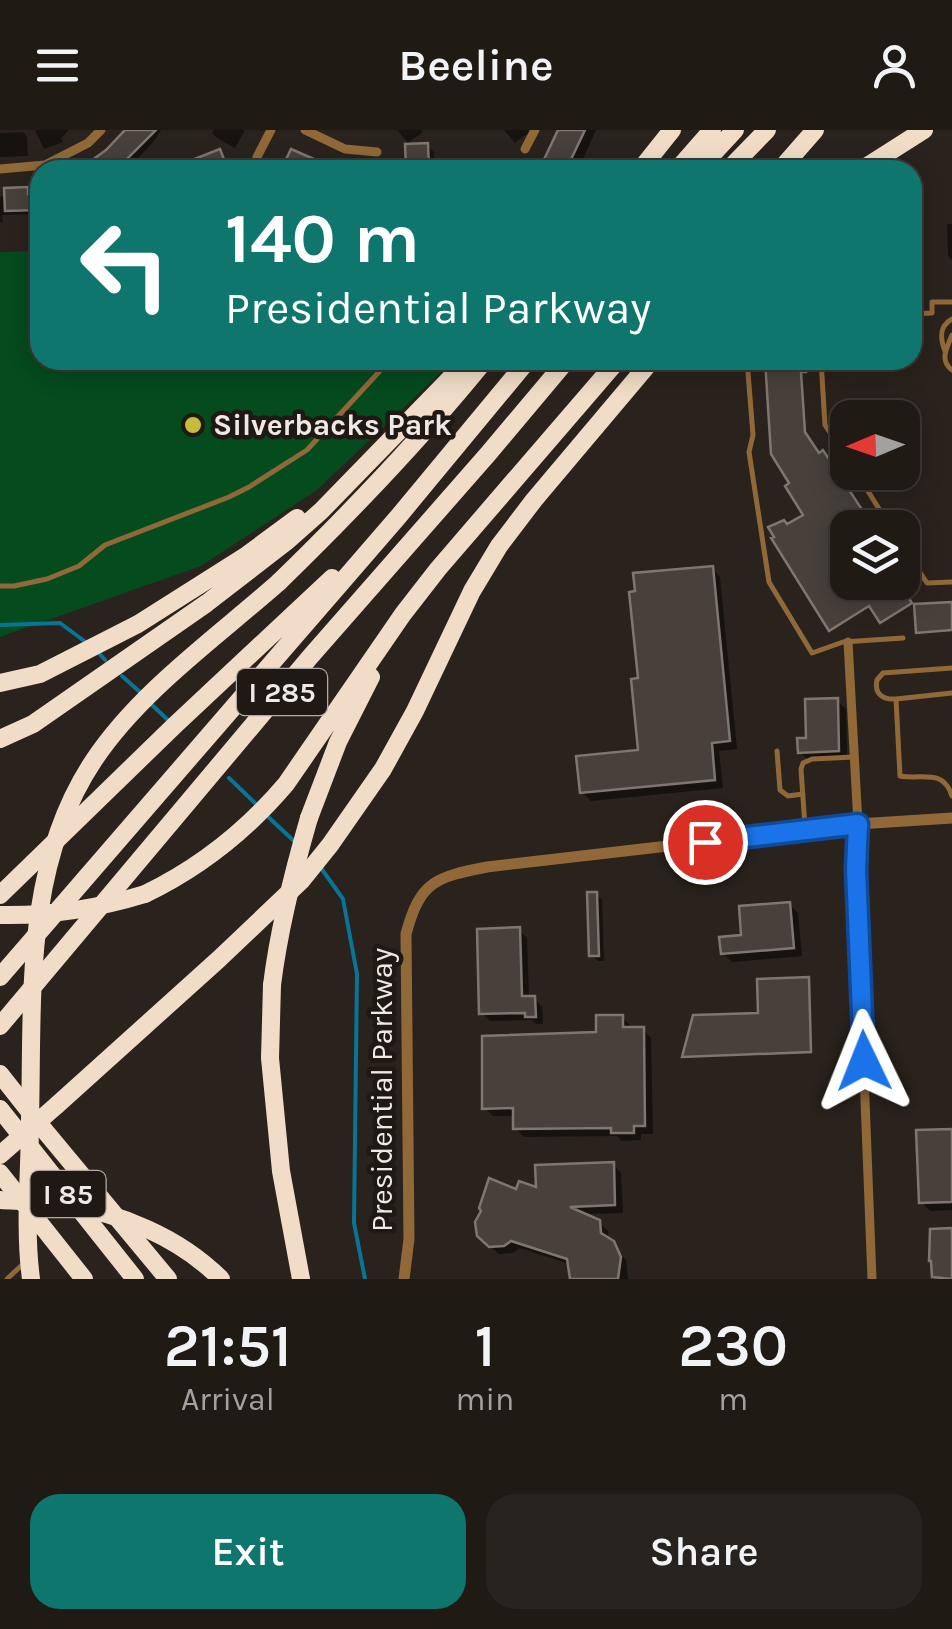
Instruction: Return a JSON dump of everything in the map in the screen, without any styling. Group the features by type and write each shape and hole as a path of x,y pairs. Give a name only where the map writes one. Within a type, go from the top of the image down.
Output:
{"highway":[{"path":"648,160 672,130"},
{"path":"686,160 712,130"},
{"path":"707,160 734,130"},
{"path":"738,160 767,130"},
{"path":"789,160 815,130"},
{"path":"876,160 924,130"},
{"path":"0,739 33,724 220,593 310,521 458,370"},
{"path":"30,1279 35,947 49,860 65,812 93,760 116,730 360,504 477,370"},
{"name":"I 285","path":"0,977 520,370"},
{"name":"I 285","path":"0,1026 310,657 559,370"},
{"path":"0,915 47,914 110,905 164,885 230,842 286,784 391,630 438,569 610,370"},
{"path":"0,1155 301,881 383,769 472,591 499,546 644,370"},
{"path":"0,683 40,674 138,624 259,546 378,451"},
{"path":"0,895 398,516"},
{"path":"301,1279 281,1171 270,1058 277,948 309,818 338,742 365,687 438,569"},
{"path":"0,1035 77,937"},
{"path":"0,1074 168,1279"},
{"name":"I 85","path":"0,1109 135,1279"},
{"name":"I 85","path":"0,1173 84,1279"},
{"path":"0,1200 60,1204 103,1213 182,1247 221,1279"}],"street":[{"path":"55,160 88,143 101,130"},
{"path":"257,157 271,130"},
{"path":"305,130 345,149 376,152"},
{"path":"525,149 535,130"},
{"path":"0,170 30,167"},
{"path":"848,642 858,824 856,869 872,1279"},
{"name":"Presidential Parkway","path":"404,1279 409,1239 406,934 414,905 426,888 449,874 487,867 858,824 952,818"}],"lane":[{"path":"922,314 932,313 932,302 952,302"},
{"path":"952,320 941,332 944,360 952,370"},
{"path":"944,351 952,335"},
{"path":"0,586 14,586 63,572 78,566 104,545 249,487 306,450 381,370"},
{"path":"748,370 753,435 749,452 769,582 812,654 848,642 903,638"},
{"path":"822,370 825,425 830,433"},
{"path":"920,572 927,582 952,582"},
{"path":"952,668 883,674 877,680 880,696 886,699 952,693"},
{"path":"896,699 900,776 942,779 952,796"},
{"path":"777,751 780,790 788,796 803,794"},
{"path":"806,830 801,769 807,760 854,756"},
{"path":"7,1279 53,1240"}],"green space":[{"name":"Silverbacks Park","path":"30,251 30,370 443,370 317,490 201,566 0,637 0,252"}],"building":[{"path":"125,130 156,130 126,160 92,160"},
{"path":"558,130 585,130 571,160 544,160"},
{"path":"428,143 429,160 406,160 405,144"},
{"path":"220,149 224,160 192,160"},
{"path":"291,149 316,160 286,160"},
{"path":"28,187 30,210 5,211 4,188"},
{"path":"766,370 806,370 801,372 805,432 819,453 823,450 830,461 830,490 849,490 862,510 830,510 830,600 912,603 880,623 869,606 829,631 768,527 784,520 787,524 803,515 785,486 789,483 771,454"},
{"path":"713,566 730,741 712,743 715,780 580,793 576,756 638,750 631,679 638,678 629,592 635,591 633,573"},
{"path":"952,602 952,630 916,633 914,604"},
{"path":"838,698 839,751 798,753 797,738 806,738 805,699"},
{"path":"587,892 597,892 599,956 589,956"},
{"path":"790,902 794,948 721,954 719,937 741,935 739,906"},
{"path":"520,927 522,996 535,996 536,1017 525,1017 525,1013 479,1014 477,929"},
{"path":"809,977 811,1052 682,1057 693,1015 758,1013 757,979"},
{"path":"596,1015 623,1015 623,1027 644,1027 645,1126 634,1126 634,1133 611,1133 611,1128 513,1129 513,1108 482,1109 482,1036 596,1032"},
{"path":"952,1129 952,1202 919,1203 916,1130"},
{"path":"614,1162 615,1205 570,1207 600,1220 601,1233 614,1241 621,1257 618,1279 570,1279 567,1259 511,1241 489,1247 477,1236 475,1222 489,1178 516,1189 519,1181 536,1187 535,1165"},
{"path":"952,1228 952,1279 932,1277 930,1229"}],"waterway":[{"path":"0,625 60,623 87,643"},
{"path":"97,651 105,660"},
{"path":"122,676 141,693"},
{"path":"151,704 169,721"},
{"path":"229,778 258,806"},
{"path":"264,813 294,841"},
{"path":"321,868 343,899 357,974 354,1223 365,1279"}],"place":[{"name":"Silverbacks Park","path":"193,425"}],"route":[{"path":"705,842 858,824 856,869 864,1061"}]}
